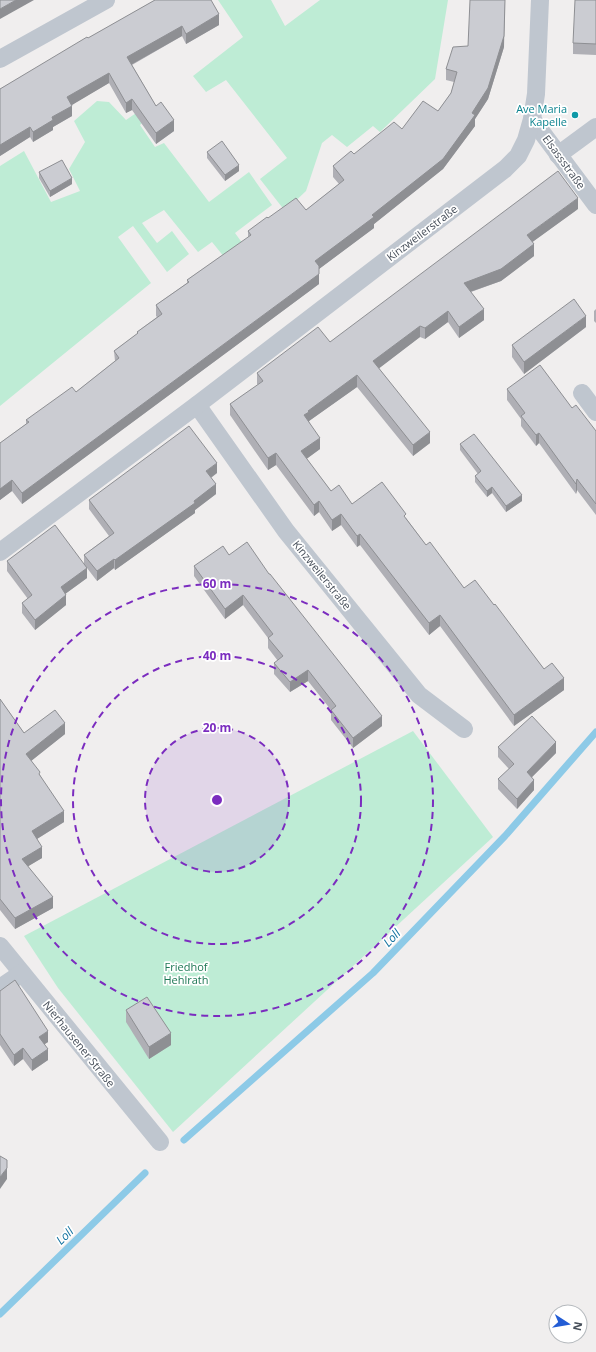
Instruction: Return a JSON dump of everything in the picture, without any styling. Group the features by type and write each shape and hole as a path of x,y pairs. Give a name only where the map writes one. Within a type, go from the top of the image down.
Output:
{"street":[{"path":"0,59 106,0"},
{"name":"Kinzweilerstraße","path":"0,552 197,406 505,169 518,156 526,140 532,119 536,94 540,0"},
{"name":"Elsassstraße","path":"532,119 596,206"},
{"path":"558,154 596,127"},
{"path":"582,393 596,412"},
{"name":"Kinzweilerstraße","path":"197,406 286,531 419,694 464,729"},
{"name":"Nierhausener Straße","path":"0,946 160,1142"},
{"path":"0,988 22,973"}],"green space":[{"path":"218,0 271,0 285,26 320,0 448,0 435,79 380,132 373,126 347,147 332,135 322,143 306,191 285,211 260,179 287,158 226,80 206,92 193,76 243,37"},
{"path":"97,101 109,102 126,120 139,111 146,119 140,125 155,147 164,143 209,202 249,172 272,205 235,233 243,244 225,258 212,242 198,252 164,210 142,223 157,243 172,231 189,254 167,272 133,226 118,237 151,283 0,406 0,166 24,151 51,202 80,191 69,169 85,142 74,121"},
{"name":"Friedhof Hehlrath","path":"413,731 493,837 173,1132 58,988 24,936"}],"building":[{"path":"0,0 16,0 0,9"},
{"path":"155,0 211,0 219,14 186,34 182,26 127,57 156,106 161,102 174,120 156,133 132,99 126,103 109,73 67,97 72,106 52,117 53,120 33,132 30,127 0,145 0,89 87,37 88,38"},
{"path":"470,0 505,0 504,36 488,88 472,113 475,115 443,159 372,215 374,217 315,261 319,266 319,274 22,493 12,480 0,489 0,443 29,422 26,420 72,387 76,392 119,358 114,351 162,314 156,305 189,282 187,280 251,235 248,231 296,198 306,210 344,180 333,166 351,151 354,154 394,122 402,129 423,101 438,111 451,93 457,72 446,69 453,47 468,46"},
{"path":"575,0 596,0 596,44 573,43"},
{"path":"222,141 239,165 225,175 207,152"},
{"path":"62,160 72,178 50,191 39,172"},
{"path":"558,171 578,198 527,235 534,244 501,269 464,283 484,309 459,327 448,311 425,328 420,326 373,361 430,432 413,445 357,375 304,415 320,438 301,451 331,491 339,485 352,504 382,482 406,514 404,516 426,545 430,542 464,588 475,580 544,669 552,663 564,678 514,715 440,615 429,623 360,534 357,536 341,514 332,520 319,501 314,505 276,453 268,458 230,404 263,381 257,373 318,327 330,342"},
{"path":"574,299 586,316 524,362 512,345"},
{"path":"540,365 572,408 576,405 596,431 596,504 577,479 576,484 539,433 536,435 521,416 525,413 507,389"},
{"path":"189,426 217,463 206,471 216,484 194,501 195,503 115,560 114,559 97,571 84,555 114,533 89,500"},
{"path":"474,434 522,495 506,506 492,487 487,491 475,476 481,471 460,444"},
{"path":"55,525 87,568 61,587 66,595 35,620 22,603 32,595 7,561"},
{"path":"247,542 269,574 382,716 353,738 331,710 336,706 308,670 290,682 274,663 283,656 268,638 273,634 243,595 225,609 194,566 223,546 229,555"},
{"path":"0,699 24,733 55,710 65,723 26,754 40,772 39,774 64,811 32,831 42,847 22,859 53,897 15,918 0,899"},
{"path":"532,716 556,742 527,772 534,780 517,799 498,779 514,764 498,747"},
{"path":"15,980 48,1031 39,1037 48,1049 32,1060 23,1048 14,1055 0,1034 0,991"},
{"path":"147,997 171,1033 149,1047 126,1010"},
{"path":"0,1156 7,1160 7,1168 0,1177"}],"waterway":[{"name":"Loll","path":"184,1140 373,973 505,836 596,732"},
{"name":"Loll","path":"0,1314 145,1173"}],"place":[{"name":"Ave Maria Kapelle","path":"575,115"}]}
